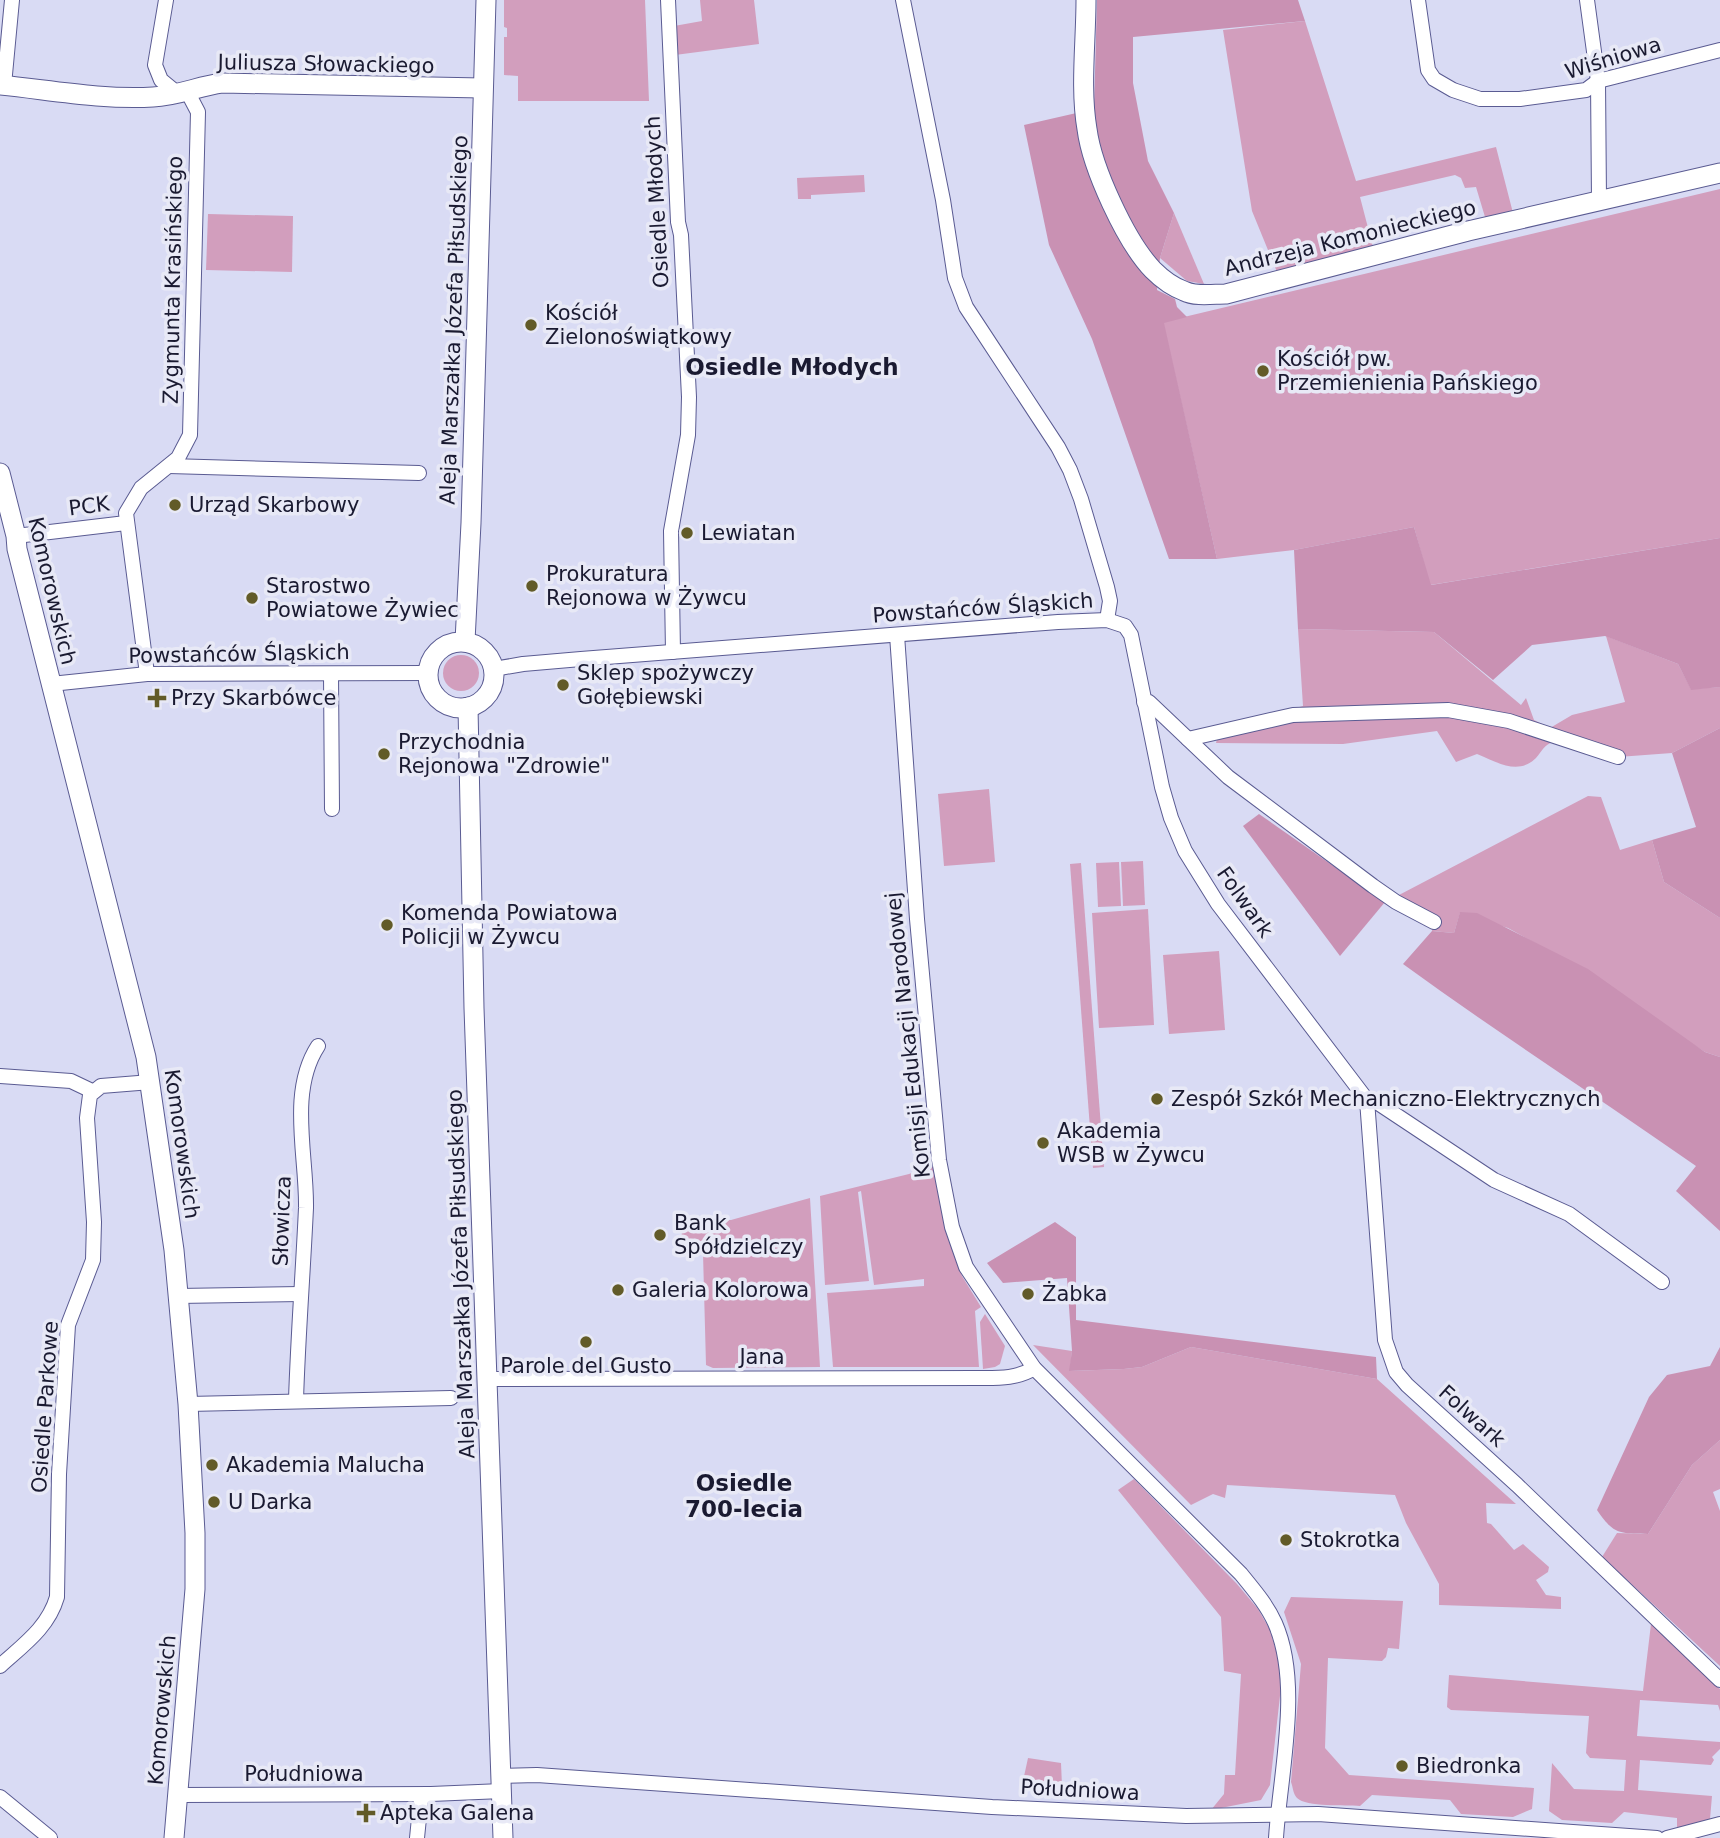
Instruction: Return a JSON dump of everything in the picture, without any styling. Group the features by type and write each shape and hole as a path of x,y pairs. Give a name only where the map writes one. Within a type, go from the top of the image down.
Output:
{"street":[{"path":"2,85 12,0"},
{"path":"166,0 155,65 161,80 182,92"},
{"name":"Aleja Marszałka Józefa Piłsudskiego","path":"465,641 471,523 486,0"},
{"name":"Osiedle Młodych","path":"668,0 689,397 688,435 671,531 673,652"},
{"name":"Powstańców Śląskich","path":"494,669 523,664 673,652 1107,620 1110,601 1107,587 1070,470 1058,447 972,317 955,278 943,200 902,0"},
{"name":"Andrzeja Komonieckiego","path":"1086,0 1087,130 1096,162 1119,218 1138,250 1153,270 1185,292 1203,295 1226,294 1599,200 1720,173"},
{"name":"Wiśniowa","path":"1418,0 1428,70 1434,79 1453,90 1480,99 1520,99 1586,90 1598,81 1720,50"},
{"path":"1587,0 1598,81 1599,200"},
{"name":"Juliusza Słowackiego","path":"2,85 128,98 182,92 222,83 482,88"},
{"name":"Zygmunta Krasińskiego","path":"126,523 126,513 141,488 178,458 190,435 198,112 182,92"},
{"path":"169,466 419,473"},
{"name":"Komorowskich","path":"0,473 151,1082 174,1250 188,1404 195,1533 195,1589 174,1838"},
{"path":"126,523 147,674"},
{"name":"PCK","path":"16,536 126,523"},
{"name":"Folwark","path":"1107,620 1125,626 1131,635 1162,787 1185,851 1218,904 1367,1100 1385,1340 1396,1372 1720,1680"},
{"name":"Komisji Edukacji Narodowej","path":"897,635 915,893 939,1160 952,1227 966,1267 1034,1368 1233,1566 1264,1601 1276,1625 1288,1674 1276,1838"},
{"path":"465,641 475,644 491,659 494,669 493,686 489,694 468,708 444,704 435,696 429,685 430,662 444,646 465,641"},
{"name":"Powstańców Śląskich","path":"51,684 147,674 428,673"},
{"path":"331,674 332,809"},
{"path":"1144,702 1149,702 1228,776 1373,886 1434,922"},
{"name":"Aleja Marszałka Józefa Piłsudskiego","path":"468,708 474,1008 503,1838"},
{"path":"1188,739 1293,715 1448,710 1509,721 1618,757"},
{"name":"Słowicza","path":"296,1400 306,1207 302,1109 304,1078 309,1061 318,1046"},
{"path":"0,1076 63,1079 92,1091 101,1086 151,1082"},
{"name":"Osiedle Parkowe","path":"0,1666 41,1628 53,1611 57,1597 68,1325 93,1260 94,1222 87,1118 92,1091"},
{"name":"Folwark","path":"1367,1100 1375,1101 1494,1180 1569,1214 1662,1282"},
{"path":"178,1296 300,1294"},
{"name":"Jana","path":"487,1379 1009,1378 1025,1374 1034,1368"},
{"path":"188,1404 451,1398"},
{"name":"Południowa","path":"178,1795 431,1794 502,1784 537,1775 1054,1810 1186,1816 1326,1814 1657,1838"},
{"path":"417,1838 421,1798 431,1794"},
{"path":"0,1797 50,1838"},
{"path":"1667,1838 1720,1824"}],"shaded area":[{"path":"504,0 645,0 649,101 518,101 518,76 504,75 504,37 507,37 507,28 504,27"},
{"path":"700,0 754,0 759,44 675,55 674,26 702,21"},
{"path":"1097,0 1298,0 1305,21 1133,37 1133,83 1148,161 1174,213 1160,258 1157,290 1175,299 1177,307 1187,317 1164,323 1217,559 1169,559 1092,339 1049,245 1024,125 1094,109"},
{"path":"1305,21 1356,181 1496,147 1513,213 1485,217 1476,187 1465,188 1461,178 1455,175 1360,197 1373,247 1277,272 1252,211 1223,30"},
{"path":"864,175 865,192 811,195 811,199 798,199 797,178"},
{"path":"1720,189 1720,538 1430,585 1414,527 1294,550 1217,559 1163,322"},
{"path":"1174,213 1204,284 1187,281 1160,258"},
{"path":"208,214 293,216 292,272 206,270"},
{"path":"1414,527 1431,585 1720,538 1720,687 1691,690 1678,664 1605,636 1532,645 1493,680 1434,632 1298,629 1294,550"},
{"path":"1298,629 1434,632 1521,705 1526,698 1534,720 1550,728 1572,715 1625,702 1606,636 1678,664 1691,689 1720,687 1720,728 1672,753 1618,757 1553,742 1529,763 1515,767 1477,754 1456,762 1437,731 1343,744 1216,743 1219,731 1303,706"},
{"path":"461,655 473,661 479,673 473,685 461,691 449,685 443,673 449,661"},
{"path":"1720,728 1720,918 1664,882 1652,840 1696,827 1672,753"},
{"path":"989,789 995,862 944,866 938,794"},
{"path":"1588,796 1601,797 1620,850 1652,840 1664,882 1720,918 1720,1057 1705,1052 1508,928 1460,913 1454,933 1432,931 1433,922 1399,895"},
{"path":"1259,814 1385,902 1340,956 1243,826"},
{"path":"1143,861 1145,905 1123,906 1121,862"},
{"path":"1119,862 1121,906 1098,907 1096,863"},
{"path":"1081,863 1104,1167 1093,1168 1070,864"},
{"path":"1148,909 1154,1025 1099,1028 1092,913"},
{"path":"1460,912 1477,913 1588,969 1705,1052 1720,1057 1720,1231 1676,1191 1696,1166 1403,964 1432,931 1454,933"},
{"path":"1219,951 1225,1030 1169,1034 1163,955"},
{"path":"933,1165 951,1246 962,1276 981,1307 975,1311 979,1367 833,1367 827,1293 924,1286 924,1279 874,1285 861,1191 858,1192 869,1281 825,1285 820,1196 909,1174"},
{"path":"810,1198 820,1367 713,1368 706,1365 703,1253 681,1253 682,1224 685,1221 731,1220"},
{"path":"1055,1222 1076,1237 1076,1320 1376,1357 1377,1379 1191,1347 1142,1367 1069,1371 1072,1351 1067,1278 1003,1283 987,1263"},
{"path":"985,1314 1005,1346 1000,1364 983,1369 980,1322"},
{"path":"1033,1345 1072,1351 1070,1371 1142,1367 1191,1347 1377,1379 1516,1504 1486,1503 1487,1523 1491,1524 1514,1550 1523,1544 1549,1567 1548,1572 1536,1580 1546,1595 1561,1597 1561,1609 1439,1605 1439,1584 1406,1523 1395,1495 1227,1485 1225,1498 1213,1494 1191,1505"},
{"path":"1720,1347 1720,1440 1692,1465 1648,1534 1618,1531 1608,1524 1597,1510 1649,1397 1667,1375 1710,1366"},
{"path":"1720,1440 1720,1489 1713,1492 1720,1511 1720,1666 1602,1557 1617,1533 1648,1534 1692,1465"},
{"path":"1134,1479 1237,1584 1258,1609 1270,1630 1279,1660 1281,1687 1270,1785 1261,1800 1211,1810 1224,1794 1225,1775 1235,1775 1241,1674 1224,1671 1221,1617 1118,1490"},
{"path":"1291,1597 1403,1601 1399,1649 1388,1648 1382,1661 1328,1658 1325,1748 1349,1775 1534,1788 1532,1809 1513,1817 1461,1814 1450,1800 1372,1795 1360,1806 1317,1804 1297,1798 1291,1782 1301,1664 1284,1612"},
{"path":"1651,1624 1720,1689 1720,1711 1718,1705 1640,1700 1637,1736 1720,1742 1720,1749 1712,1757 1714,1760 1711,1765 1640,1760 1638,1790 1712,1796 1710,1819 1677,1830 1677,1818 1624,1812 1612,1823 1562,1820 1549,1811 1552,1763 1574,1789 1624,1791 1626,1760 1590,1758 1586,1753 1589,1716 1451,1710 1447,1707 1449,1675 1643,1691"},
{"path":"1028,1758 1061,1763 1062,1786 1023,1781"}],"place":[{"name":"Kościół Zielonoświątkowy","path":"531,325"},
{"name":"Kościół pw. Przemienienia Pańskiego","path":"1263,371"},
{"name":"Urząd Skarbowy","path":"175,505"},
{"name":"Lewiatan","path":"687,533"},
{"name":"Prokuratura Rejonowa w Żywcu","path":"532,586"},
{"name":"Starostwo Powiatowe Żywiec","path":"252,598"},
{"name":"Sklep spożywczy Gołębiewski","path":"563,685"},
{"name":"Przy Skarbówce","path":"157,698"},
{"name":"Przychodnia Rejonowa \"Zdrowie\"","path":"384,754"},
{"name":"Komenda Powiatowa Policji w Żywcu","path":"387,925"},
{"name":"Zespół Szkół Mechaniczno-Elektrycznych","path":"1157,1099"},
{"name":"Akademia WSB w Żywcu","path":"1043,1143"},
{"name":"Bank Spółdzielczy","path":"660,1235"},
{"name":"Galeria Kolorowa","path":"618,1290"},
{"name":"Żabka","path":"1028,1294"},
{"name":"Parole del Gusto","path":"586,1342"},
{"name":"Akademia Malucha","path":"212,1465"},
{"name":"U Darka","path":"214,1502"},
{"name":"Stokrotka","path":"1286,1540"},
{"name":"Biedronka","path":"1402,1766"},
{"name":"Apteka Galena","path":"366,1813"}],"district":[{"name":"Osiedle Młodych","path":"792,367"},
{"name":"Osiedle 700-lecia","path":"744,1496"}]}
